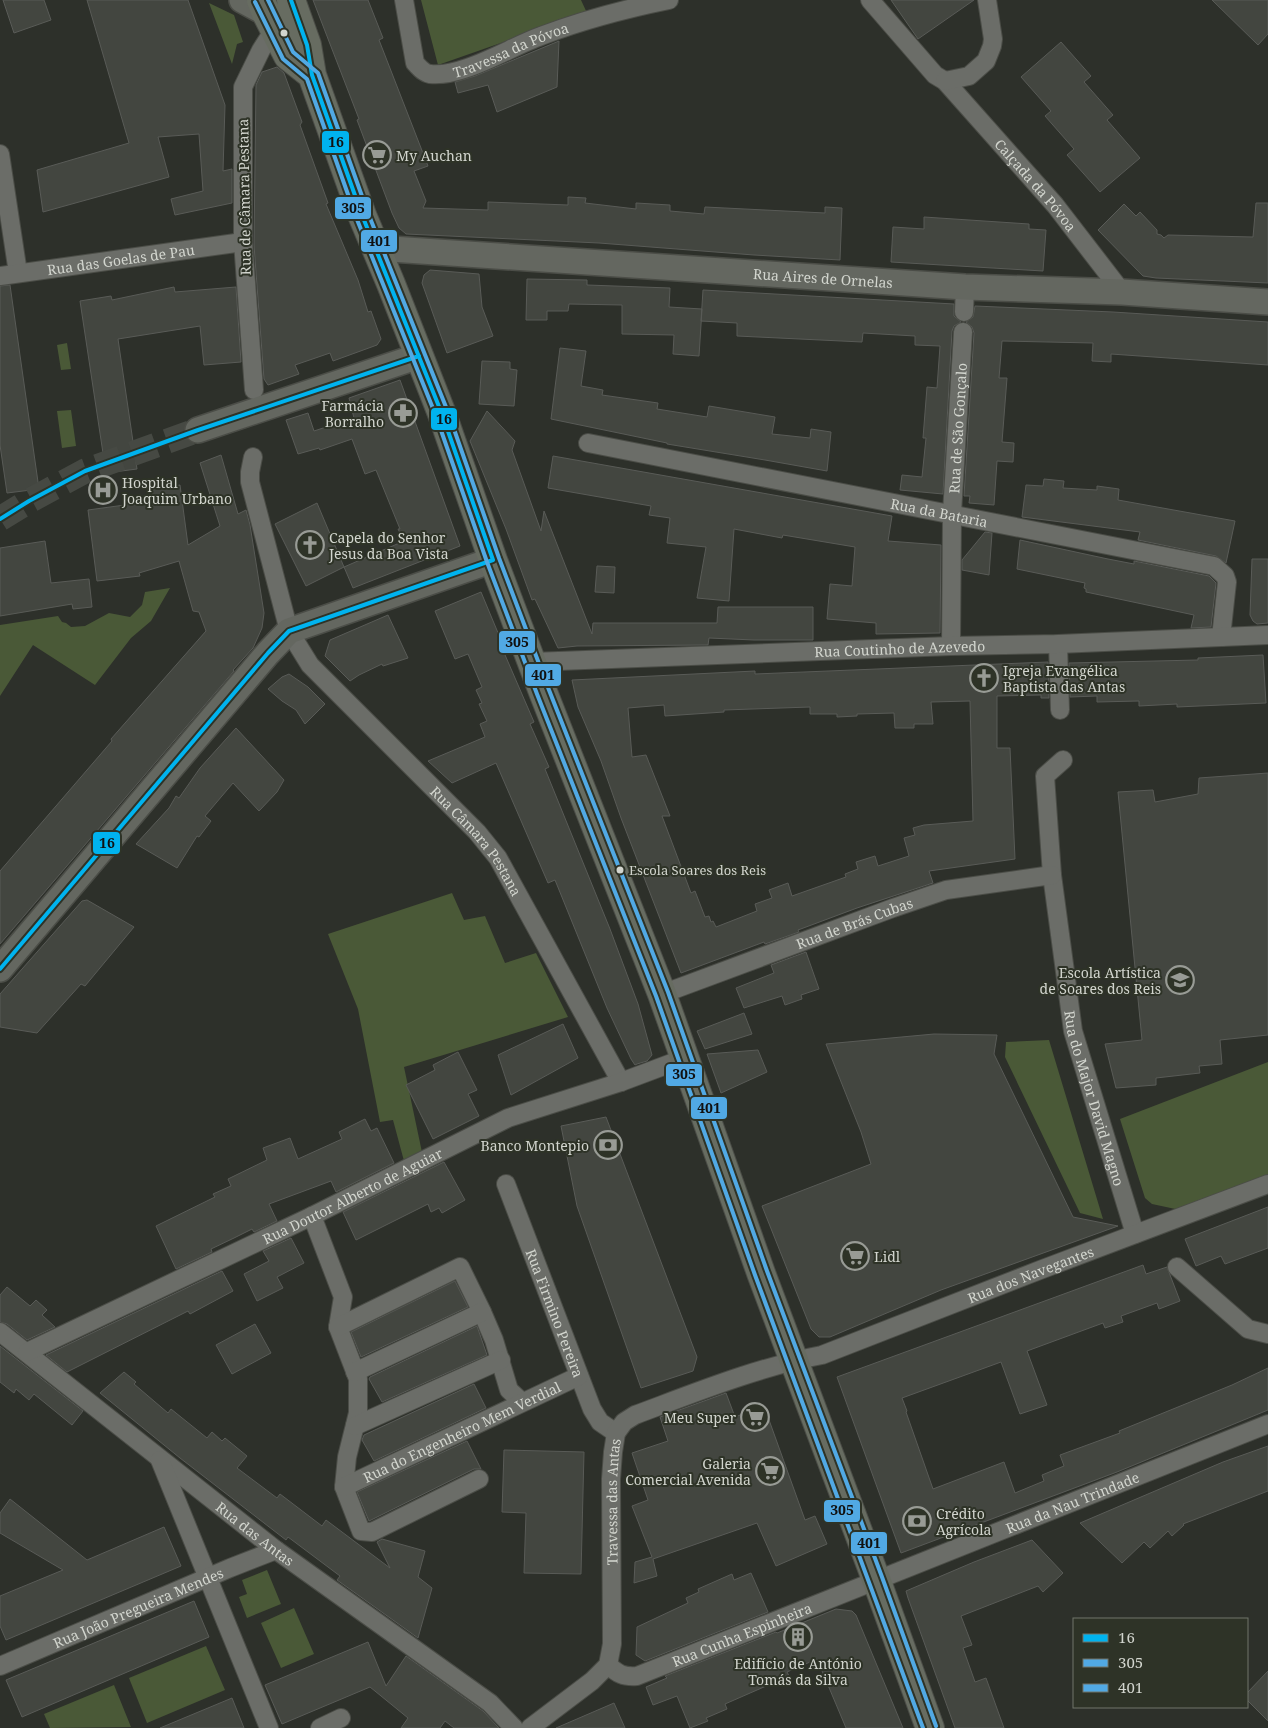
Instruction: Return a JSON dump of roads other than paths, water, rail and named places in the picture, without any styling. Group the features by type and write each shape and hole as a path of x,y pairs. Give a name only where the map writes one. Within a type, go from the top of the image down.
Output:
{"main road":[{"path":"291,0 307,44 312,75 362,216 442,414 532,662 662,994 793,1360 930,1728"},
{"path":"267,15 288,56 312,75"}],"street":[{"path":"242,0 267,15"},
{"name":"Travessa da Póvoa","path":"404,0 415,62 421,70 428,74 454,72 539,36 616,11 669,0"},
{"path":"870,0 935,75 946,81 969,76 986,61 993,38 987,0"},
{"name":"Rua de Câmara Pestana","path":"254,390 242,242 243,87 268,39 267,15"},
{"name":"Calçada da Póvoa","path":"946,81 1055,204 1122,292"},
{"path":"0,154 18,273"},
{"name":"Rua das Goelas de Pau","path":"0,276 242,242"},
{"name":"Rua Aires de Ornelas","path":"376,248 965,287 1122,292 1268,302"},
{"path":"964,312 965,287"},
{"name":"Rua de São Gonçalo","path":"950,646 952,513 963,332"},
{"path":"198,430 419,356"},
{"name":"Rua da Bataria","path":"588,443 1214,566 1225,576 1227,582 1222,637"},
{"path":"253,457 250,482 289,632"},
{"path":"0,969 262,661 289,632 494,560"},
{"name":"Rua Câmara Pestana","path":"289,632 310,665 477,832 498,858 621,1082"},
{"name":"Rua Coutinho de Azevedo","path":"532,662 1268,635"},
{"path":"1058,644 1060,710"},
{"name":"Rua do Major David Magno","path":"1063,760 1045,776 1052,875 1073,1030 1135,1234"},
{"name":"Rua de Brás Cubas","path":"662,994 892,908 946,890 1052,875"},
{"name":"Rua Doutor Alberto de Aguiar","path":"27,1352 312,1216 508,1118 621,1082 685,1058"},
{"name":"Rua Firmino Pereira","path":"506,1184 592,1409 600,1422 616,1433"},
{"name":"Rua dos Navegantes","path":"793,1360 822,1355 1268,1184"},
{"path":"312,1216 343,1297 338,1327 358,1379 358,1413 347,1457 344,1487 361,1530 372,1532 480,1479"},
{"path":"1177,1266 1248,1329 1268,1334"},
{"path":"338,1327 460,1267 482,1312 501,1360 509,1390 522,1402"},
{"path":"355,1372 482,1312"},
{"name":"Rua das Antas","path":"0,1332 276,1550 490,1703 514,1728"},
{"path":"354,1426 501,1360"},
{"name":"Travessa das Antas","path":"608,1665 612,1644 610,1479 616,1433 624,1422 635,1415 752,1372 793,1360"},
{"name":"Rua do Engenheiro Mem Verdial","path":"344,1487 579,1376"},
{"name":"Rua da Nau Trindade","path":"876,1579 1268,1424"},
{"path":"160,1459 270,1728"},
{"name":"Rua João Pregueira Mendes","path":"0,1666 276,1550"},
{"name":"Rua Cunha Espinheira","path":"608,1665 618,1674 626,1677 637,1676 876,1579"},
{"path":"530,1728 592,1681 608,1665"},
{"path":"320,1728 341,1718"}],"tunnel":[{"path":"0,519 85,471 198,430"}],"place":[{"name":"My Auchan","path":"377,155"},
{"name":"Farmácia Borralho","path":"403,413"},
{"name":"Hospital Joaquim Urbano","path":"103,490"},
{"name":"Capela do Senhor Jesus da Boa Vista","path":"310,545"},
{"name":"Igreja Evangélica Baptista das Antas","path":"984,678"},
{"name":"Escola Soares dos Reis","path":"620,870"},
{"name":"Escola Artística de Soares dos Reis","path":"1180,980"},
{"name":"Banco Montepio","path":"608,1145"},
{"name":"Lidl","path":"855,1256"},
{"name":"Meu Super","path":"755,1417"},
{"name":"Galeria Comercial Avenida","path":"770,1471"},
{"name":"Crédito Agrícola","path":"917,1521"},
{"name":"Edifício de António Tomás da Silva","path":"798,1637"}]}
